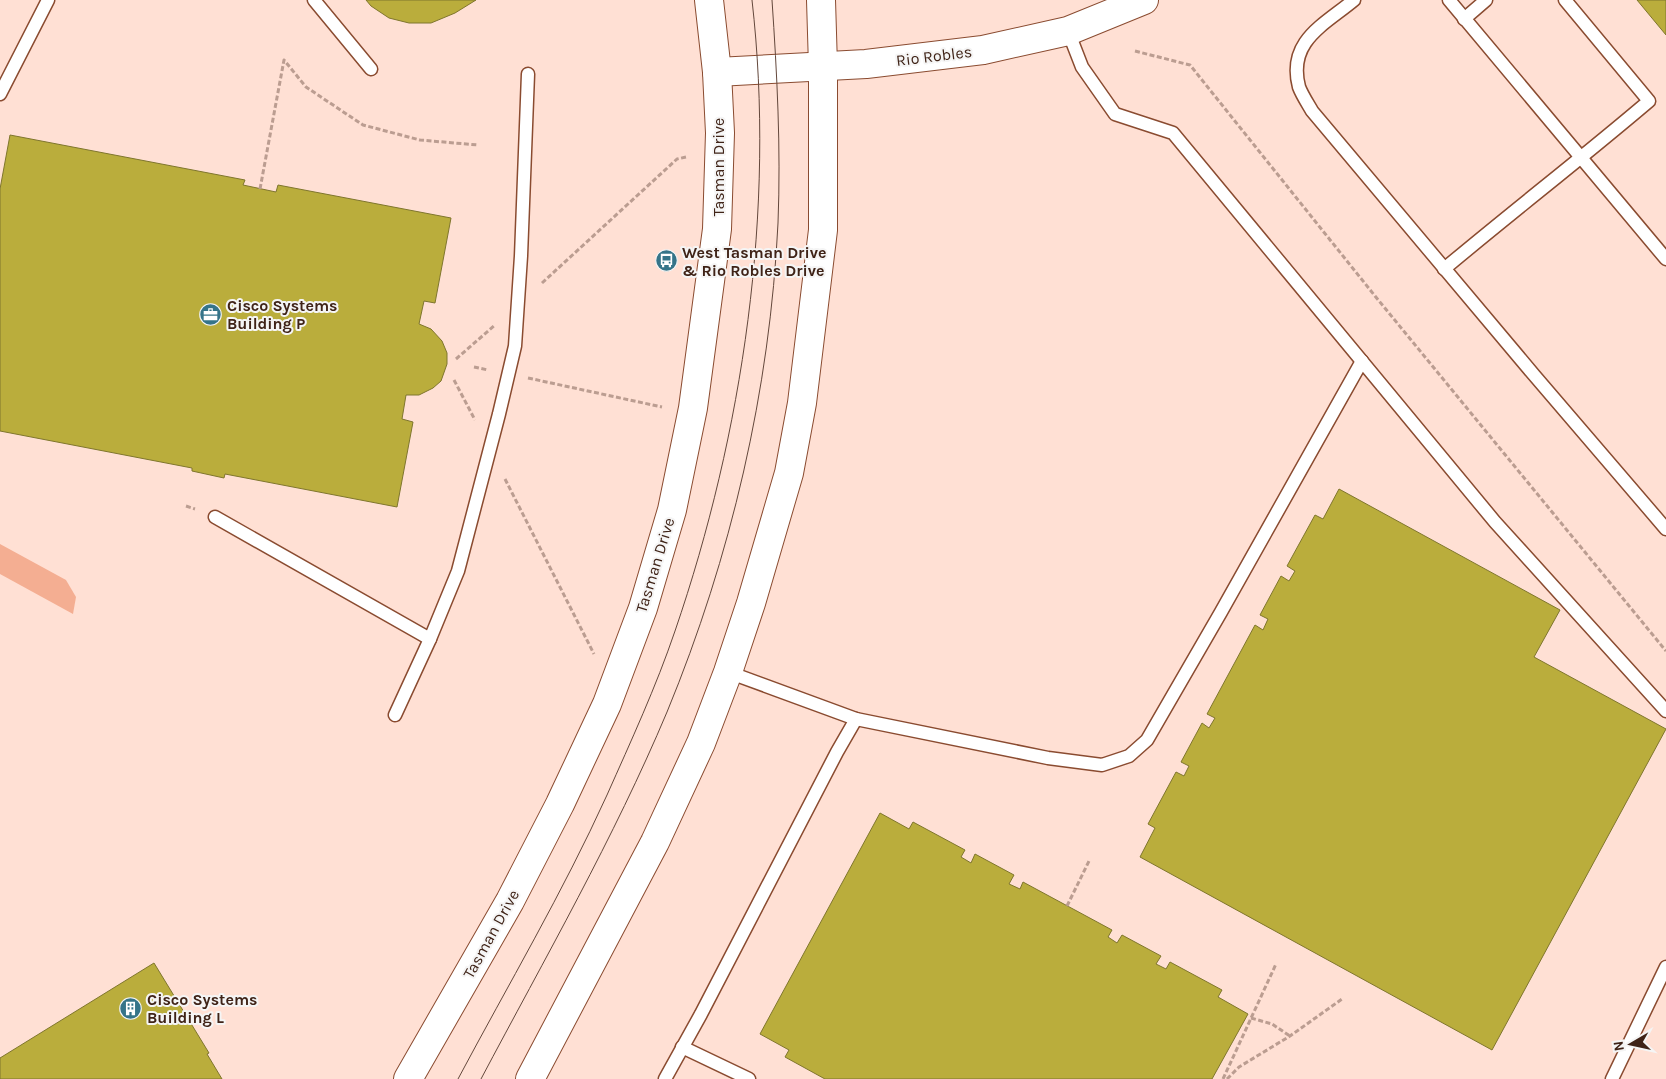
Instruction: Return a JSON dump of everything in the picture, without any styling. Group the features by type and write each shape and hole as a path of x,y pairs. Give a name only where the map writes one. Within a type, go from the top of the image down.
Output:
{"main road":[{"name":"Tasman Drive","path":"408,1079 510,901 560,804 607,704 643,608 672,510 693,408 718,229 720,143 717,72 709,0"},
{"path":"530,1079 655,842 701,743 728,672 751,603 790,473 802,404 823,230 821,0"},
{"name":"Rio Robles","path":"717,72 866,64 983,50 1068,31 1144,0"}],"lane":[{"path":"0,94 48,0"},
{"path":"314,0 370,69"},
{"path":"1354,0 1311,36 1300,49 1297,65 1300,88 1312,111 1666,529"},
{"path":"1449,0 1666,259"},
{"path":"1464,19 1486,0"},
{"path":"1444,268 1515,209 1582,158 1649,101 1565,0"},
{"path":"1068,31 1082,67 1115,114 1173,133 1495,522 1666,711"},
{"path":"395,715 430,639 458,571 515,346 521,256 528,74"},
{"path":"728,672 760,682 856,719 1048,758 1102,765 1129,756 1146,740 1221,612 1362,361"},
{"path":"215,517 430,639"},
{"path":"665,1079 832,760 856,719"},
{"path":"1612,1079 1666,967"},
{"path":"682,1047 749,1079"}],"path":[{"path":"1135,51 1190,65 1375,296 1666,651"},
{"path":"260,189 284,60 306,87 364,125 420,140 478,145"},
{"path":"456,359 518,305 677,159 686,157"},
{"path":"474,367 662,407"},
{"path":"454,380 594,655"},
{"path":"1067,906 1089,861"},
{"path":"1223,1079 1276,964"},
{"path":"1228,1079 1239,1067 1290,1036 1342,999"},
{"path":"1251,1018 1272,1024 1290,1036"}],"shaded area":[{"path":"0,544 66,580 76,597 73,614 0,574"}],"building":[{"path":"366,0 476,0 455,13 431,23 409,23 389,18 371,6"},
{"path":"1637,0 1666,0 1666,35"},
{"name":"Cisco Systems Building P","path":"10,135 245,180 243,185 276,192 278,185 451,218 435,303 424,301 419,324 431,329 442,341 447,353 447,364 441,381 433,388 419,395 406,395 402,419 413,422 397,507 225,474 224,478 192,471 192,468 0,431 0,189"},
{"path":"1339,489 1560,610 1534,657 1666,729 1492,1050 1140,857 1155,828 1148,824 1176,772 1184,776 1189,766 1181,762 1202,723 1209,728 1215,718 1207,714 1255,625 1263,630 1268,619 1260,615 1281,576 1289,581 1295,571 1287,566 1315,515 1323,519"},
{"path":"880,813 909,829 913,822 965,850 961,857 971,863 975,854 1014,875 1009,884 1020,889 1023,882 1112,930 1108,937 1117,943 1122,935 1161,956 1156,964 1166,969 1170,962 1222,990 1218,997 1248,1014 1212,1079 825,1079 785,1057 789,1050 760,1034"},
{"name":"Cisco Systems Building L","path":"154,963 209,1053 207,1054 222,1079 0,1079 0,1058"}],"tram line":[{"path":"458,1079 554,903 607,795 660,673 699,556 719,478 736,399 748,320 756,239 760,159 758,79 752,0"},
{"path":"481,1079 602,852 646,759 690,653 728,533 744,472 756,410 774,286 778,223 779,139 772,0"}],"place":[{"name":"West Tasman Drive & Rio Robles Drive","path":"666,261"},
{"name":"Cisco Systems Building P","path":"211,314"},
{"name":"Cisco Systems Building L","path":"131,1008"}]}
